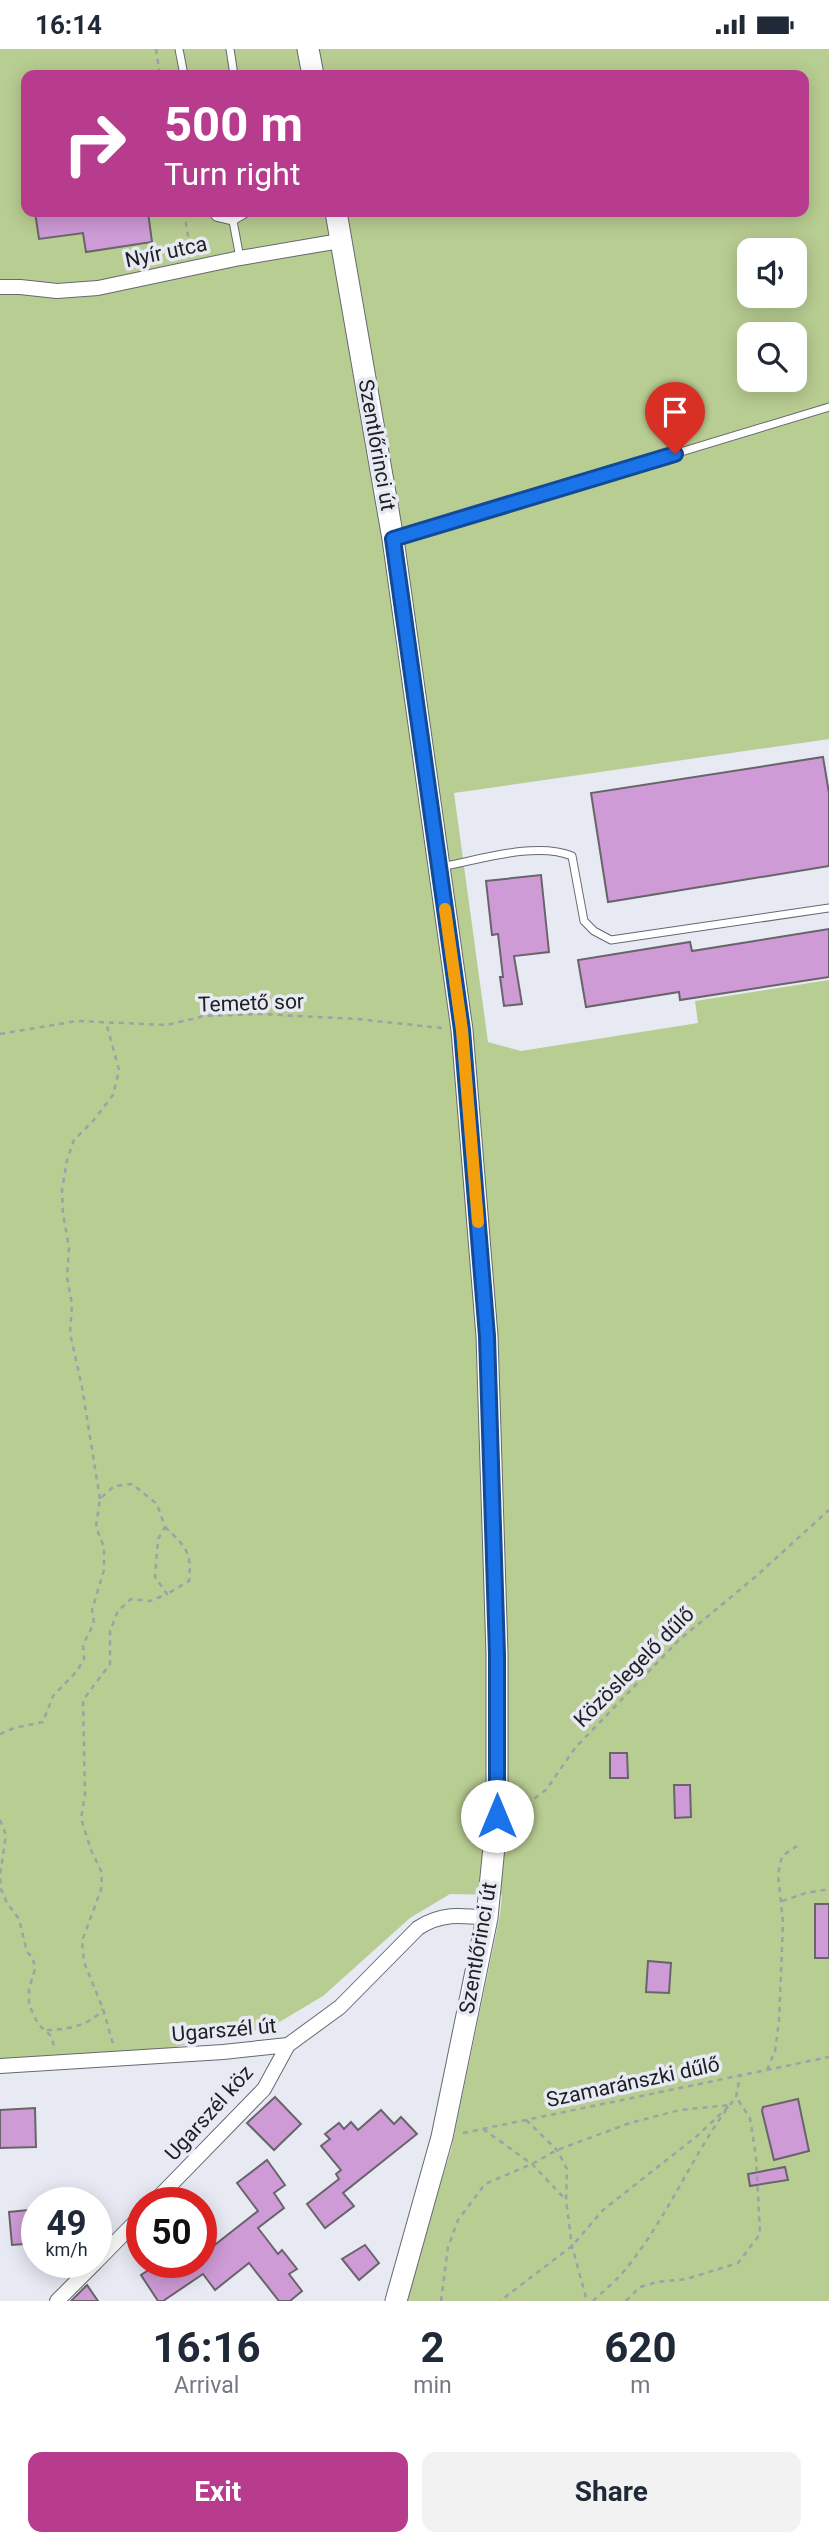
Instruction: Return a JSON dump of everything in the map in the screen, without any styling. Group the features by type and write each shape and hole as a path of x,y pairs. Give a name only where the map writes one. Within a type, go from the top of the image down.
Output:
{"main road":[{"path":"309,49 312,70"},
{"name":"Szentlőrinci út","path":"336,217 393,539 462,1030 487,1336 497,1654 497,1816 487,1918 442,2137 396,2301"}],"street":[{"name":"Nyír utca","path":"0,287 57,291 97,288 240,258 340,241"},
{"name":"Ugarszél út","path":"0,2066 223,2052 288,2045 340,2007 418,1928 432,1919 455,1914 487,1918"},
{"name":"Ugarszél köz","path":"169,2187 264,2089 288,2045"},
{"path":"112,2246 126,2231"},
{"path":"57,2301 80,2278"}],"lane":[{"path":"179,49 183,70"},
{"path":"230,49 233,70"},
{"path":"216,217 233,221 240,217"},
{"path":"233,221 240,258"},
{"path":"393,539 829,407"},
{"path":"440,867 528,851 558,850 572,856 584,921 594,931 611,940 829,908"}],"path":[{"path":"156,49 159,70"},
{"path":"176,272 174,259 191,255 185,217"},
{"name":"Temető sor","path":"0,1034 77,1021 167,1025 204,1016 261,1014 357,1019 462,1030"},
{"path":"0,1734 43,1722 52,1696 77,1671 84,1659 83,1645 94,1623 92,1611 104,1570 104,1547 96,1527 100,1499 82,1387 70,1333 72,1305 67,1276 69,1247 62,1190 66,1160 74,1140 113,1095 119,1070 106,1022"},
{"path":"100,1499 114,1486 132,1484 157,1504 165,1527 181,1542 191,1560 189,1581 150,1601 131,1599 118,1611 110,1631 110,1664 83,1699 86,1795 81,1818 102,1873 101,1890 82,1941 84,1962 103,2008 117,2059"},
{"name":"Közöslegelő dűlő","path":"497,1816 528,1803 546,1790 575,1748 678,1641 754,1578 829,1510"},
{"path":"165,1527 158,1539 155,1577 167,1594"},
{"path":"0,1820 6,1835 0,1875 1,1889 19,1919 27,1952 33,1958 36,1969 29,1989 29,2005 38,2024 51,2036 60,2062"},
{"path":"767,2070 775,2051 779,2021 783,1923 778,1874 782,1856 797,1846"},
{"path":"782,1901 829,1889"},
{"path":"46,2030 57,2030 94,2020 103,2008"},
{"name":"Szamaránszki dűlő","path":"442,2137 829,2057"},
{"path":"593,2301 623,2273 646,2243 708,2135 736,2097 740,2076"},
{"path":"626,2301 640,2287 686,2279 738,2263 760,2234 756,2157 750,2117 736,2097"},
{"path":"441,2301 448,2247 458,2220 485,2184 557,2150 630,2123 680,2110 730,2105"},
{"path":"500,2301 572,2246 603,2210 697,2136 730,2105"},
{"path":"526,2120 557,2150 567,2169 566,2200 572,2246 587,2301"},
{"path":"482,2129 532,2164 566,2200"}],"green space":[{"path":"0,49 829,49 829,739 454,793 488,1042 521,1051 698,1023 695,1001 829,980 829,2301 404,2301 451,2150 502,1895 450,1894 410,1918 323,1996 271,2027 117,2059 0,2064"}],"building":[{"path":"36,217 149,217 152,242 86,252 83,233 39,239"},
{"path":"823,757 829,793 829,866 608,902 591,793"},
{"path":"541,875 549,952 514,956 522,1004 504,1006 498,934 492,935 486,881"},
{"path":"829,929 829,977 680,1000 679,992 586,1007 578,960 690,942 692,951"},
{"path":"610,1753 627,1753 628,1778 610,1778"},
{"path":"674,1785 690,1785 691,1817 675,1818"},
{"path":"815,1904 829,1904 829,1958 815,1958"},
{"path":"648,1961 671,1963 669,1993 646,1992"},
{"path":"275,2097 301,2124 274,2150 247,2123"},
{"path":"798,2099 809,2151 774,2160 763,2107"},
{"path":"35,2108 36,2147 0,2148 0,2110"},
{"path":"381,2110 394,2124 401,2117 417,2134 343,2193 354,2206 325,2228 307,2204 339,2179 336,2174 341,2170 321,2146 330,2139 325,2134 339,2123 344,2129 351,2122 358,2130"},
{"path":"267,2160 285,2185 274,2193 284,2208 258,2228 278,2254 282,2250 297,2269 289,2274 302,2291 290,2301 279,2301 249,2263 215,2290 206,2278 217,2278 217,2243 258,2211 237,2183"},
{"path":"785,2167 788,2180 750,2186 748,2174"},
{"path":"21,2211 21,2244 12,2245 9,2212"},
{"path":"365,2245 379,2263 359,2280 342,2259"},
{"path":"143,2278 197,2278 163,2301 158,2301"},
{"path":"87,2285 98,2301 71,2301"}],"slow traffic":[{"path":"445,909 462,1030 478,1222"}],"route":[{"path":"497,1816 497,1654 487,1336 462,1030 393,539 675,454"}]}
